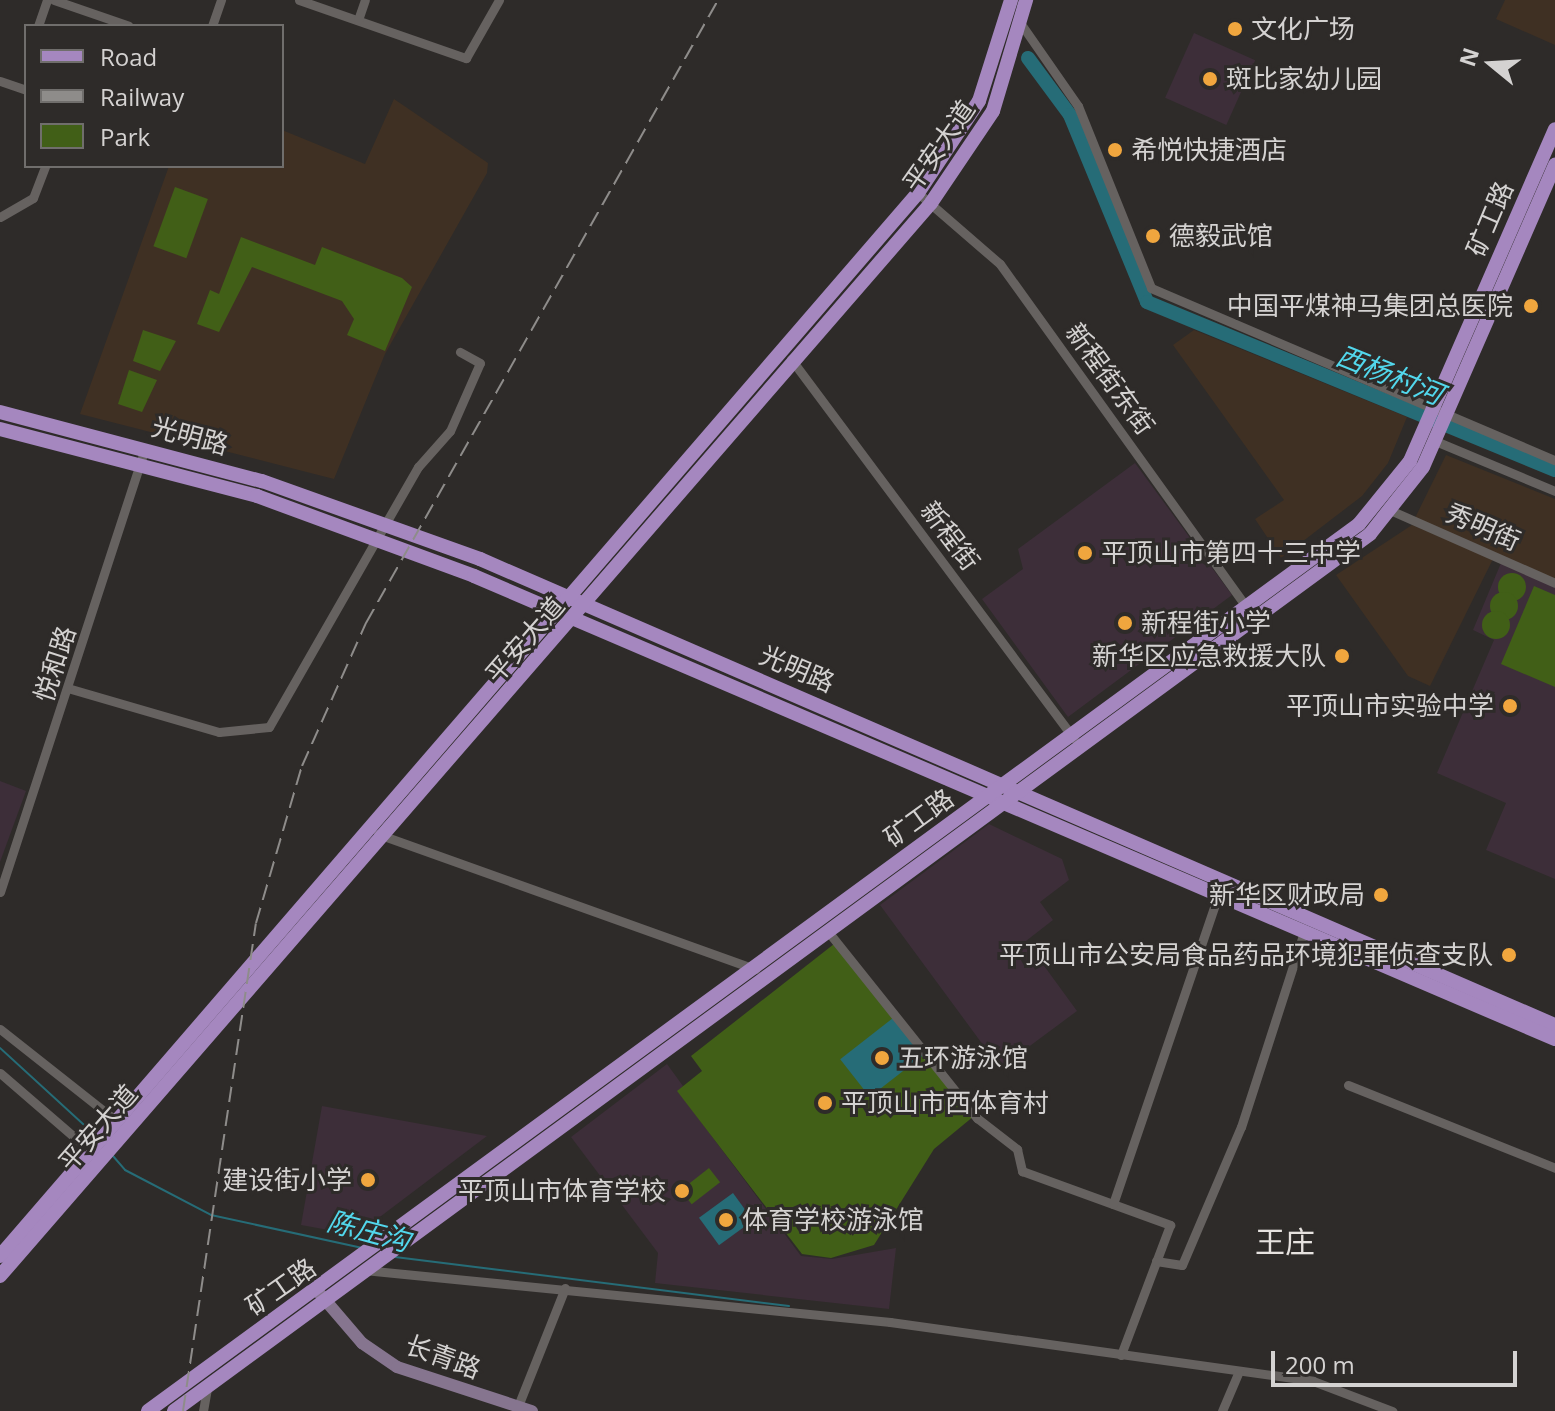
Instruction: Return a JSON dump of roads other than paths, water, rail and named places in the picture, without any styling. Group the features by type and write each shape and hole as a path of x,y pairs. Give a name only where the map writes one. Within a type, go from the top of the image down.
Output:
{"main road":[{"name":"平安大道","path":"120,1128 368,831 918,193 979,101 1011,0"},
{"name":"平安大道","path":"0,1256 98,1153 575,620 931,203 993,111 1026,0"},
{"name":"矿工路","path":"1440,412 1555,129"},
{"name":"矿工路","path":"394,1244 1003,785 1077,742 1392,511 1555,165"},
{"name":"光明路","path":"0,412 143,456 370,517 572,598 1020,792 1304,932 1554,1033"},
{"name":"光明路","path":"0,429 143,456 363,533 559,613 1004,804 1220,889 1554,1033"},
{"name":"矿工路","path":"174,1411 363,1266 830,934 1020,792 1077,742 1371,513 1430,434"},
{"name":"平安大道","path":"0,1276 98,1153"},
{"name":"矿工路","path":"148,1411 323,1297"}],"street":[{"path":"39,24 47,0"},
{"path":"54,0 123,24"},
{"path":"213,24 221,0"},
{"path":"299,0 466,58 499,0"},
{"path":"358,20 365,0"},
{"path":"1021,24 1078,106 1151,288 1555,460"},
{"path":"0,81 24,89"},
{"path":"0,217 33,198 44,168"},
{"name":"新程街东街","path":"918,193 1000,264 1247,608"},
{"name":"新程街","path":"784,350 1077,742"},
{"path":"71,689 183,724 258,733 280,712 397,504 447,437 480,363 460,352"},
{"path":"1430,434 1555,491"},
{"name":"悦和路","path":"0,892 71,689 143,456"},
{"name":"秀明街","path":"1392,511 1555,583"},
{"path":"368,831 756,969"},
{"path":"1113,1204 1220,889"},
{"path":"1156,1261 1182,1265 1241,1127 1304,932"},
{"path":"830,934 977,1118 1017,1149 1022,1171 1170,1225 1121,1355"},
{"path":"0,1029 120,1128"},
{"path":"0,1073 98,1153"},
{"path":"1348,1085 1555,1168"},
{"path":"363,1266 1121,1355 1313,1381 1392,1411"},
{"path":"516,1409 565,1288"},
{"name":"长青路","path":"323,1297 362,1343 397,1367 516,1409 532,1411"},
{"path":"1222,1411 1239,1371"},
{"path":"203,1411 207,1388"}],"water":[{"name":"五环游泳馆","path":"893,1018 923,1056 870,1097 840,1059"},
{"name":"体育学校游泳馆","path":"733,1193 753,1221 719,1245 699,1218"}],"waterway":[{"name":"西杨村河","path":"1028,58 1070,115 1147,302 1555,470"},
{"name":"陈庄沟","path":"0,1048 96,1136"},
{"name":"陈庄沟","path":"113,1156 125,1170 211,1215 362,1248"},
{"name":"陈庄沟","path":"395,1257 789,1306"}],"railway":[{"path":"183,1411 256,923 302,766 366,623 718,0"}],"place":[{"name":"文化广场","path":"1235,29"},
{"name":"斑比家幼儿园","path":"1210,79"},
{"name":"希悦快捷酒店","path":"1115,150"},
{"name":"德毅武馆","path":"1153,236"},
{"name":"中国平煤神马集团总医院","path":"1531,306"},
{"name":"平顶山市第四十三中学","path":"1085,553"},
{"name":"新程街小学","path":"1125,623"},
{"name":"新华区应急救援大队","path":"1342,656"},
{"name":"平顶山市实验中学","path":"1510,706"},
{"name":"新华区财政局","path":"1381,895"},
{"name":"平顶山市公安局食品药品环境犯罪侦查支队","path":"1509,955"},
{"name":"五环游泳馆","path":"882,1058"},
{"name":"平顶山市西体育村","path":"825,1103"},
{"name":"建设街小学","path":"368,1180"},
{"name":"平顶山市体育学校","path":"682,1191"},
{"name":"体育学校游泳馆","path":"726,1220"}],"district":[{"name":"王庄","path":"1285,1242"}]}
